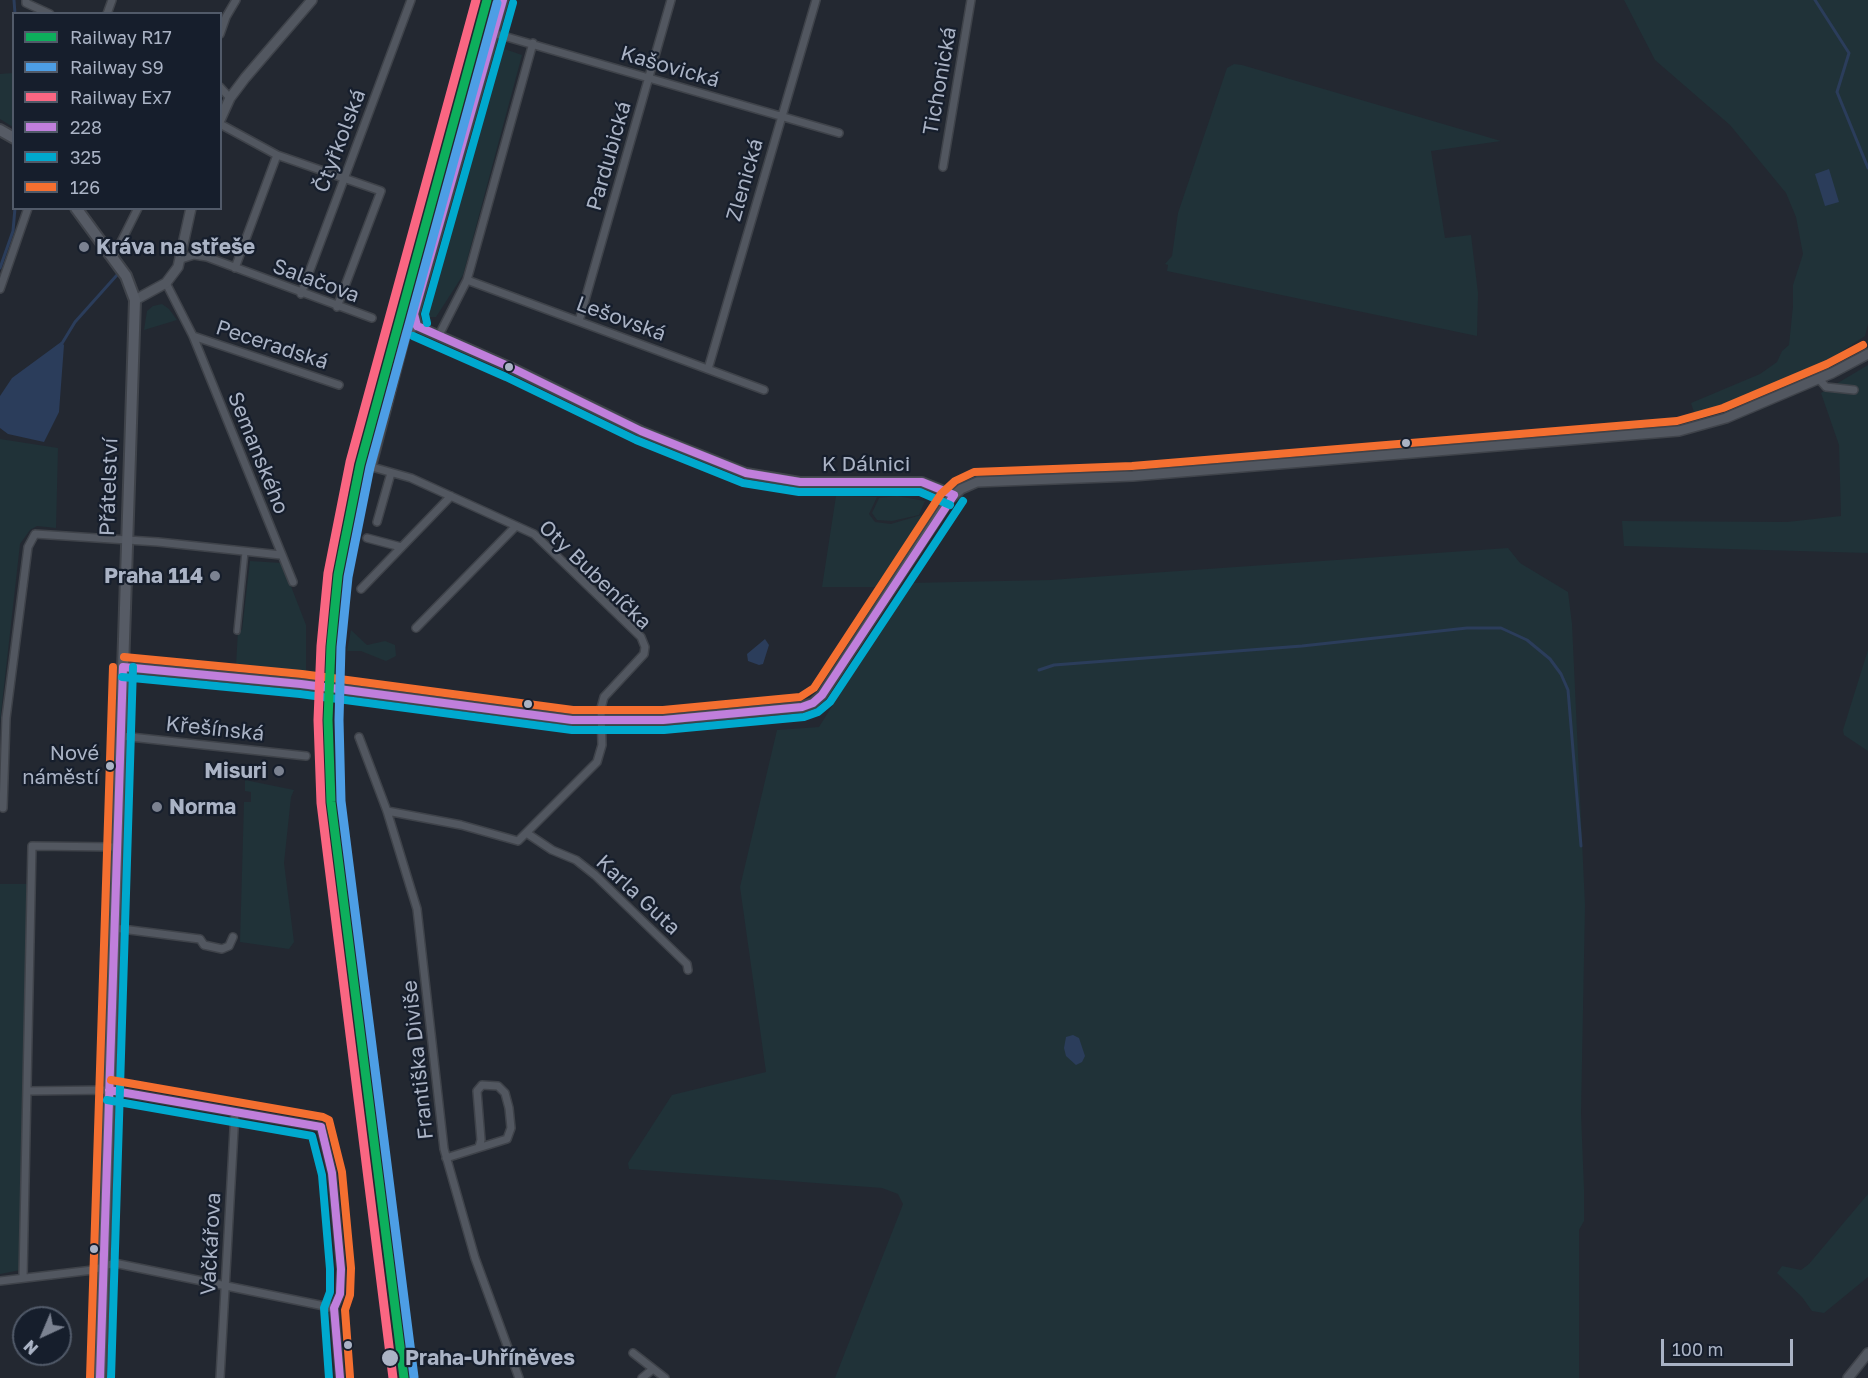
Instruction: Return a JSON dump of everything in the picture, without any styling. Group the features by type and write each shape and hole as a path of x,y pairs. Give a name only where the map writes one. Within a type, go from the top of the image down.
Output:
{"main road":[{"name":"Přátelství","path":"77,210 129,282 135,300 100,1378"}],"street":[{"path":"26,0 27,3 46,12"},
{"path":"222,28 236,0"},
{"path":"222,117 230,98 272,44 312,0"},
{"name":"Čtyřkolská","path":"301,294 411,0"},
{"path":"377,522 391,473 372,467 407,332 417,326 414,314 503,0"},
{"name":"Pardubická","path":"579,321 671,0"},
{"name":"Zlenická","path":"708,369 816,0"},
{"name":"Tichonická","path":"943,167 971,0"},
{"name":"Kašovická","path":"493,33 839,133"},
{"path":"439,335 467,280 533,43"},
{"path":"222,89 230,98"},
{"path":"222,123 277,155 381,191 337,307"},
{"path":"236,268 277,155"},
{"path":"0,289 27,210"},
{"path":"112,258 137,210"},
{"path":"135,300 165,283 181,259 183,237 190,210"},
{"name":"Salačova","path":"181,259 200,255 301,294 372,318"},
{"name":"Lešovská","path":"467,280 764,390"},
{"name":"Semanského","path":"165,283 193,336 293,582"},
{"name":"K Dálnici","path":"417,326 510,367 641,431 746,473 800,482 922,482 954,495"},
{"name":"Peceradská","path":"193,336 339,385"},
{"path":"123,667 301,684 524,715 602,721 706,717 802,707 813,703 827,688 954,495 969,485 988,481 1133,476 1679,431 1726,418 1819,379 1866,355"},
{"path":"1819,379 1826,387 1854,390"},
{"name":"Oty Bubeníčka","path":"391,473 411,478 534,534 641,637 644,654 604,697 602,721"},
{"path":"361,589 451,496"},
{"name":"Oty Bubeníčka","path":"416,628 516,526"},
{"path":"3,808 6,718 28,547 35,534 127,540 281,555"},
{"path":"367,538 401,548"},
{"path":"237,631 246,552"},
{"path":"387,811 461,825 513,842 528,834 597,762 602,745 602,721"},
{"name":"Křešínská","path":"121,736 306,756"},
{"name":"Františka Diviše","path":"359,737 387,811 411,886 422,940 440,1124 446,1158 478,1268 519,1378"},
{"name":"Karla Guta","path":"528,834 552,850 576,860 595,875 687,964 688,970"},
{"path":"23,1277 32,846 117,847"},
{"path":"114,928 200,939 204,945 222,949 229,946 232,937"},
{"path":"446,1158 479,1148 507,1139 511,1128 505,1093 498,1086 482,1085 477,1091 481,1140 479,1148"},
{"path":"27,1091 109,1090 321,1126 332,1173 341,1269 340,1294 334,1308 340,1378"},
{"name":"Vačkářova","path":"220,1378 235,1112"},
{"path":"0,1281 93,1270 114,1263 334,1308"},
{"path":"633,1353 665,1378"},
{"path":"1848,1378 1868,1353"},
{"path":"642,1378 653,1369"}],"shaded area":[{"path":"1624,0 1868,0 1868,324 1865,336 1813,370 1734,406 1696,418 1691,403 1760,374 1777,362 1782,351 1789,345 1793,285 1803,254 1796,217 1786,193 1730,125 1655,60"},
{"path":"496,46 522,55 463,275 436,317 422,317"},
{"path":"1234,64 1501,141 1431,151 1445,238 1471,235 1478,293 1477,336 1167,271 1168,265 1165,264 1172,256 1178,213 1227,68"},
{"path":"12,73 12,126 0,119 0,74"},
{"path":"162,304 177,320 144,330 147,311 153,306"},
{"path":"1868,365 1868,553 1624,546 1622,521 1787,522 1841,516 1839,445 1821,393"},
{"path":"0,439 58,448 56,528 37,526 30,530 20,544 0,722"},
{"path":"836,496 877,497 869,514 875,522 891,524 921,515 923,518 878,587 822,587"},
{"path":"897,496 925,501 919,515 892,521 877,520 872,513 879,498"},
{"path":"1508,548 1520,563 1568,592 1572,624 1585,905 1581,1114 1584,1221 1579,1230 1579,1378 835,1378 903,1204 898,1194 882,1188 629,1169 628,1163 672,1095 766,1072 740,887 777,730 819,727 909,583 1050,580"},
{"path":"250,561 282,563 306,625 306,676 236,666 238,630 242,630"},
{"path":"351,630 367,645 385,641 395,645 396,656 386,661 361,651 347,651"},
{"path":"1868,650 1868,751 1844,735 1843,730"},
{"path":"245,780 294,790 291,797 284,863 294,942 289,949 240,942 244,802 251,802 251,792 245,791"},
{"path":"0,884 28,884 20,1270 0,1274"},
{"path":"1868,1194 1868,1277 1824,1313 1812,1311 1802,1297 1777,1273 1782,1266 1801,1270 1809,1264"}],"water":[{"path":"1829,169 1839,202 1825,206 1815,174"},
{"path":"61,342 64,345 59,412 44,442 8,434 0,428 0,396 12,378"},
{"path":"765,639 769,645 763,664 748,661 747,654"},
{"path":"1073,1035 1079,1038 1085,1056 1082,1062 1076,1065 1066,1056 1064,1048 1066,1037"}],"waterway":[{"path":"14,0 15,12"},
{"path":"1815,0 1849,53 1837,92 1868,168"},
{"path":"0,268 13,231 15,210"},
{"path":"61,345 75,322 117,275"},
{"path":"1039,670 1054,665 1302,646 1467,628 1501,628 1527,640 1550,659 1561,674 1568,690 1581,846"}],"rail line":[{"name":"Ex7","path":"393,1378 321,803 318,720 321,646 328,573 350,462 476,0"},
{"name":"R17","path":"404,1378 331,802 328,720 331,646 338,575 360,465 487,0"},
{"name":"S9","path":"414,1377 341,801 339,720 341,647 348,577 370,467 497,3"}],"transit line":[{"name":"228","path":"417,326 414,314 503,0"},
{"name":"325","path":"427,323 425,314 513,3"},
{"name":"228","path":"417,326 510,367 641,431 746,473 800,482 922,482 954,495"},
{"name":"325","path":"413,336 506,377 636,440 743,483 799,492 920,492 950,505"},
{"name":"126","path":"124,657 302,674 573,710 663,710 800,697 814,688 941,494 955,481 974,472 1132,466 1677,421 1723,408 1827,364 1863,345"},
{"name":"228","path":"123,667 301,684 572,720 663,720 802,707 813,703 822,695 954,495"},
{"name":"325","path":"122,677 300,694 572,730 664,730 804,717 818,712 830,702 963,501"},
{"name":"126","path":"90,1378 113,667"},
{"name":"228","path":"100,1378 123,667"},
{"name":"325","path":"111,1378 133,667"},
{"name":"126","path":"111,1080 323,1117 329,1120 342,1172 351,1268 350,1295 345,1310 350,1377"},
{"name":"228","path":"109,1090 321,1127"},
{"name":"325","path":"107,1100 312,1136 322,1175 330,1269 330,1292 324,1308 329,1378"},
{"name":"228","path":"321,1127 332,1173 341,1269 340,1294 334,1308 340,1378"}],"place":[{"name":"Kráva na střeše","path":"84,247"},
{"name":"Praha 114","path":"215,576"},
{"name":"Nové náměstí","path":"110,766"},
{"name":"Misuri","path":"279,771"},
{"name":"Norma","path":"157,807"},
{"name":"Praha-Uhříněves","path":"390,1358"}]}
